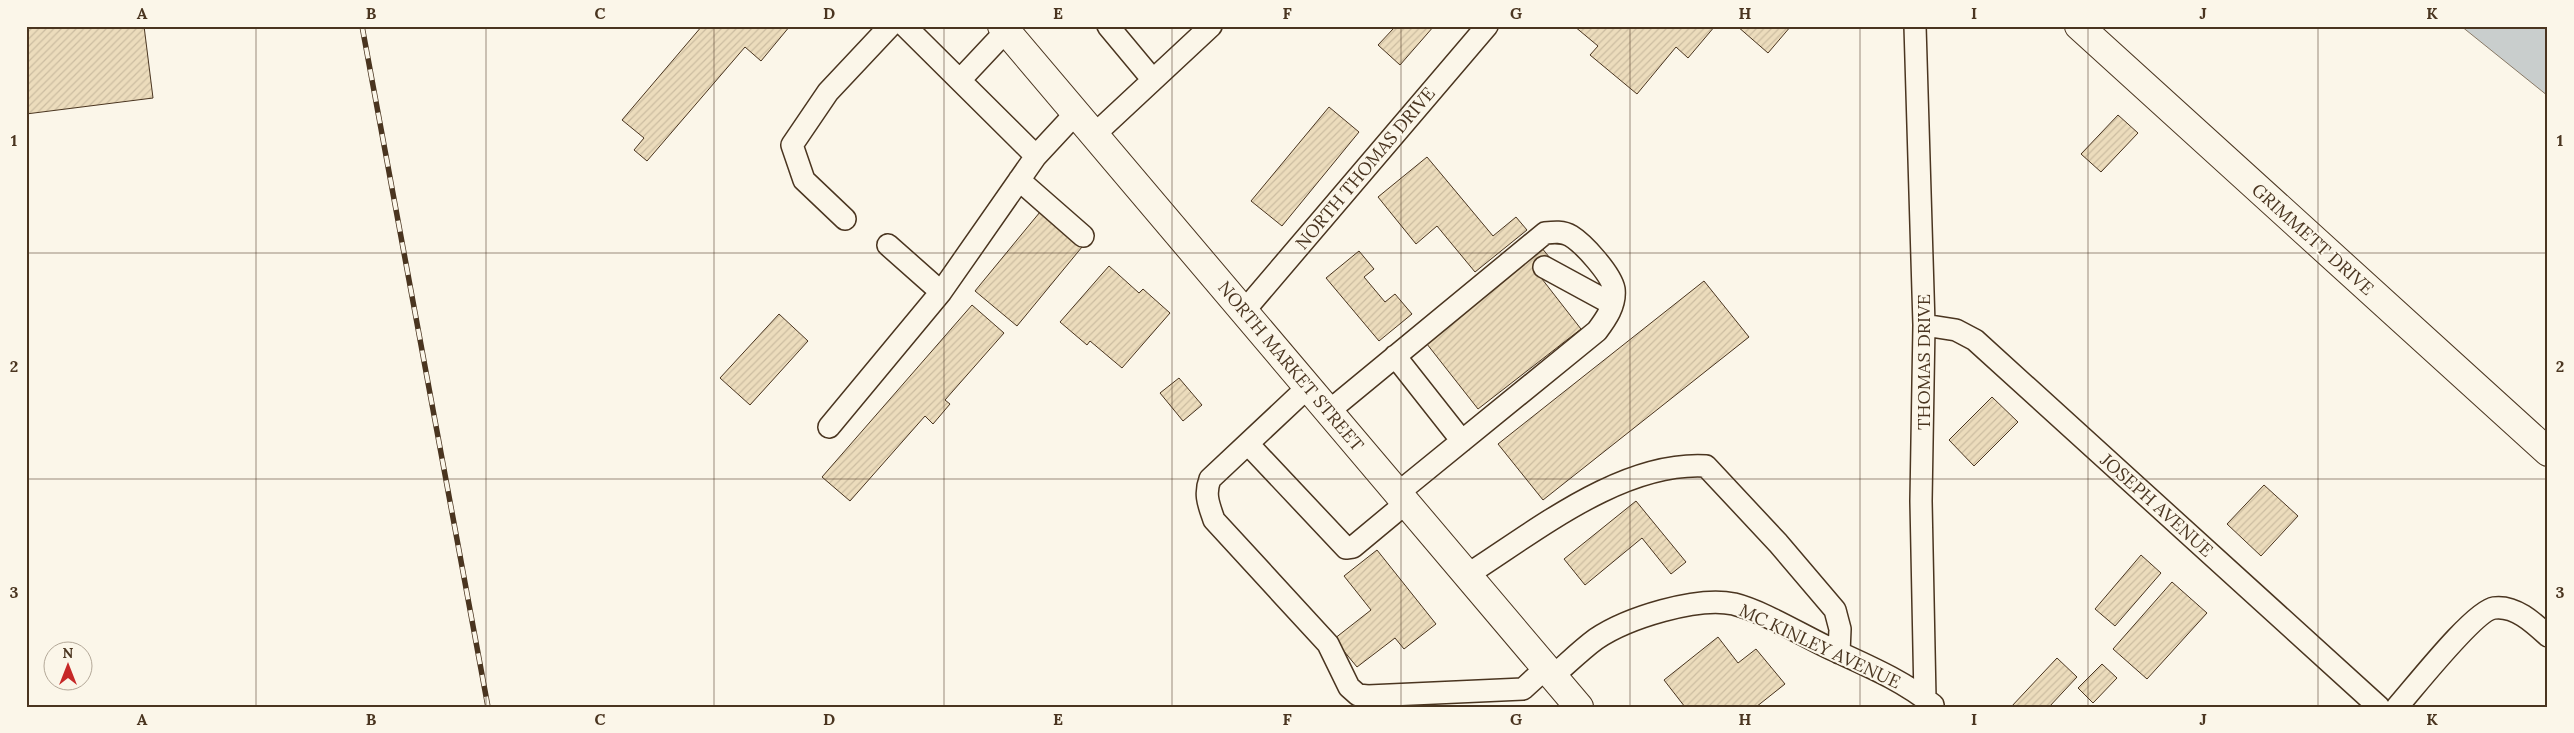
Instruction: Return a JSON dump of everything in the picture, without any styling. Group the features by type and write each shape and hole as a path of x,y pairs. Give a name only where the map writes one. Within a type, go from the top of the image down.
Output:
{"main road":[{"name":"GRIMMETT DRIVE","path":"2079,26 2548,452"},
{"name":"NORTH MARKET STREET","path":"1004,29 1579,707"}],"street":[{"path":"845,219 804,180 792,145 828,92 890,26"},
{"path":"905,26 1036,156"},
{"path":"1108,26 1153,80"},
{"path":"1094,135 1211,26"},
{"name":"NORTH THOMAS DRIVE","path":"1244,311 1487,26"},
{"name":"THOMAS DRIVE","path":"1915,26 1924,325 1921,501 1930,702"},
{"path":"960,80 1004,29"},
{"path":"829,427 941,292 1036,156 1076,113"},
{"path":"1020,180 1083,236"},
{"path":"1248,444 1346,548 1353,547 1462,441 1597,331 1608,316 1614,288 1602,266 1571,236 1558,231 1545,233 1328,411"},
{"path":"888,245 941,292"},
{"path":"1544,267 1612,304"},
{"name":"JOSEPH AVENUE","path":"1924,325 1956,330 1975,340 2379,707"},
{"path":"1395,356 1462,441"},
{"name":"MC KINLEY AVENUE","path":"1308,387 1210,480 1206,489 1207,499 1214,520 1328,644 1349,688 1358,695 1523,689 1597,639 1619,628 1666,611 1703,603 1735,605 1896,680 1930,702"},
{"path":"1467,574 1601,490 1669,467 1706,466 1778,543 1835,610 1840,628 1839,653"},
{"path":"2397,707 2474,620 2493,608 2506,608 2518,613 2548,636"}],"shaded area":[{"path":"2461,26 2548,26 2548,96"}],"building":[{"path":"26,26 144,26 153,98 26,114"},
{"path":"702,26 790,26 761,61 745,47 647,161 634,150 644,138 622,120"},
{"path":"1390,26 1434,26 1400,65 1378,45 1393,29"},
{"path":"1574,26 1715,26 1688,58 1676,47 1637,94 1590,55 1598,46"},
{"path":"1737,26 1791,26 1768,53"},
{"path":"1329,107 1359,132 1282,226 1251,201"},
{"path":"2118,115 2138,133 2101,172 2081,154"},
{"path":"1427,157 1493,236 1516,217 1527,230 1475,272 1437,226 1416,244 1378,197"},
{"path":"1040,212 1082,247 1017,326 975,291"},
{"path":"1541,247 1550,258 1535,270 1581,329 1478,409 1423,339"},
{"path":"1359,251 1374,269 1364,277 1385,302 1395,294 1412,314 1379,341 1326,278"},
{"path":"1109,266 1139,293 1143,289 1170,313 1122,368 1090,341 1087,345 1060,322"},
{"path":"1704,281 1749,337 1543,500 1498,444"},
{"path":"972,305 1004,333 945,400 950,404 933,424 925,416 850,501 822,477"},
{"path":"779,314 808,341 750,405 720,378"},
{"path":"1179,378 1202,405 1183,421 1160,393"},
{"path":"1992,397 2018,422 1974,466 1949,440"},
{"path":"2264,485 2298,516 2261,556 2227,524"},
{"path":"1636,501 1686,562 1671,574 1642,538 1585,585 1564,559"},
{"path":"1377,550 1436,624 1404,649 1395,638 1357,667 1334,639 1371,610 1344,576"},
{"path":"2141,555 2161,573 2115,626 2095,609"},
{"path":"2172,582 2207,613 2147,679 2113,649"},
{"path":"1718,637 1738,663 1756,649 1785,684 1756,707 1685,707 1664,680"},
{"path":"2057,658 2077,677 2049,707 2011,707"},
{"path":"2102,664 2117,678 2093,703 2078,688"}],"railway":[{"path":"362,26 488,707"}]}
